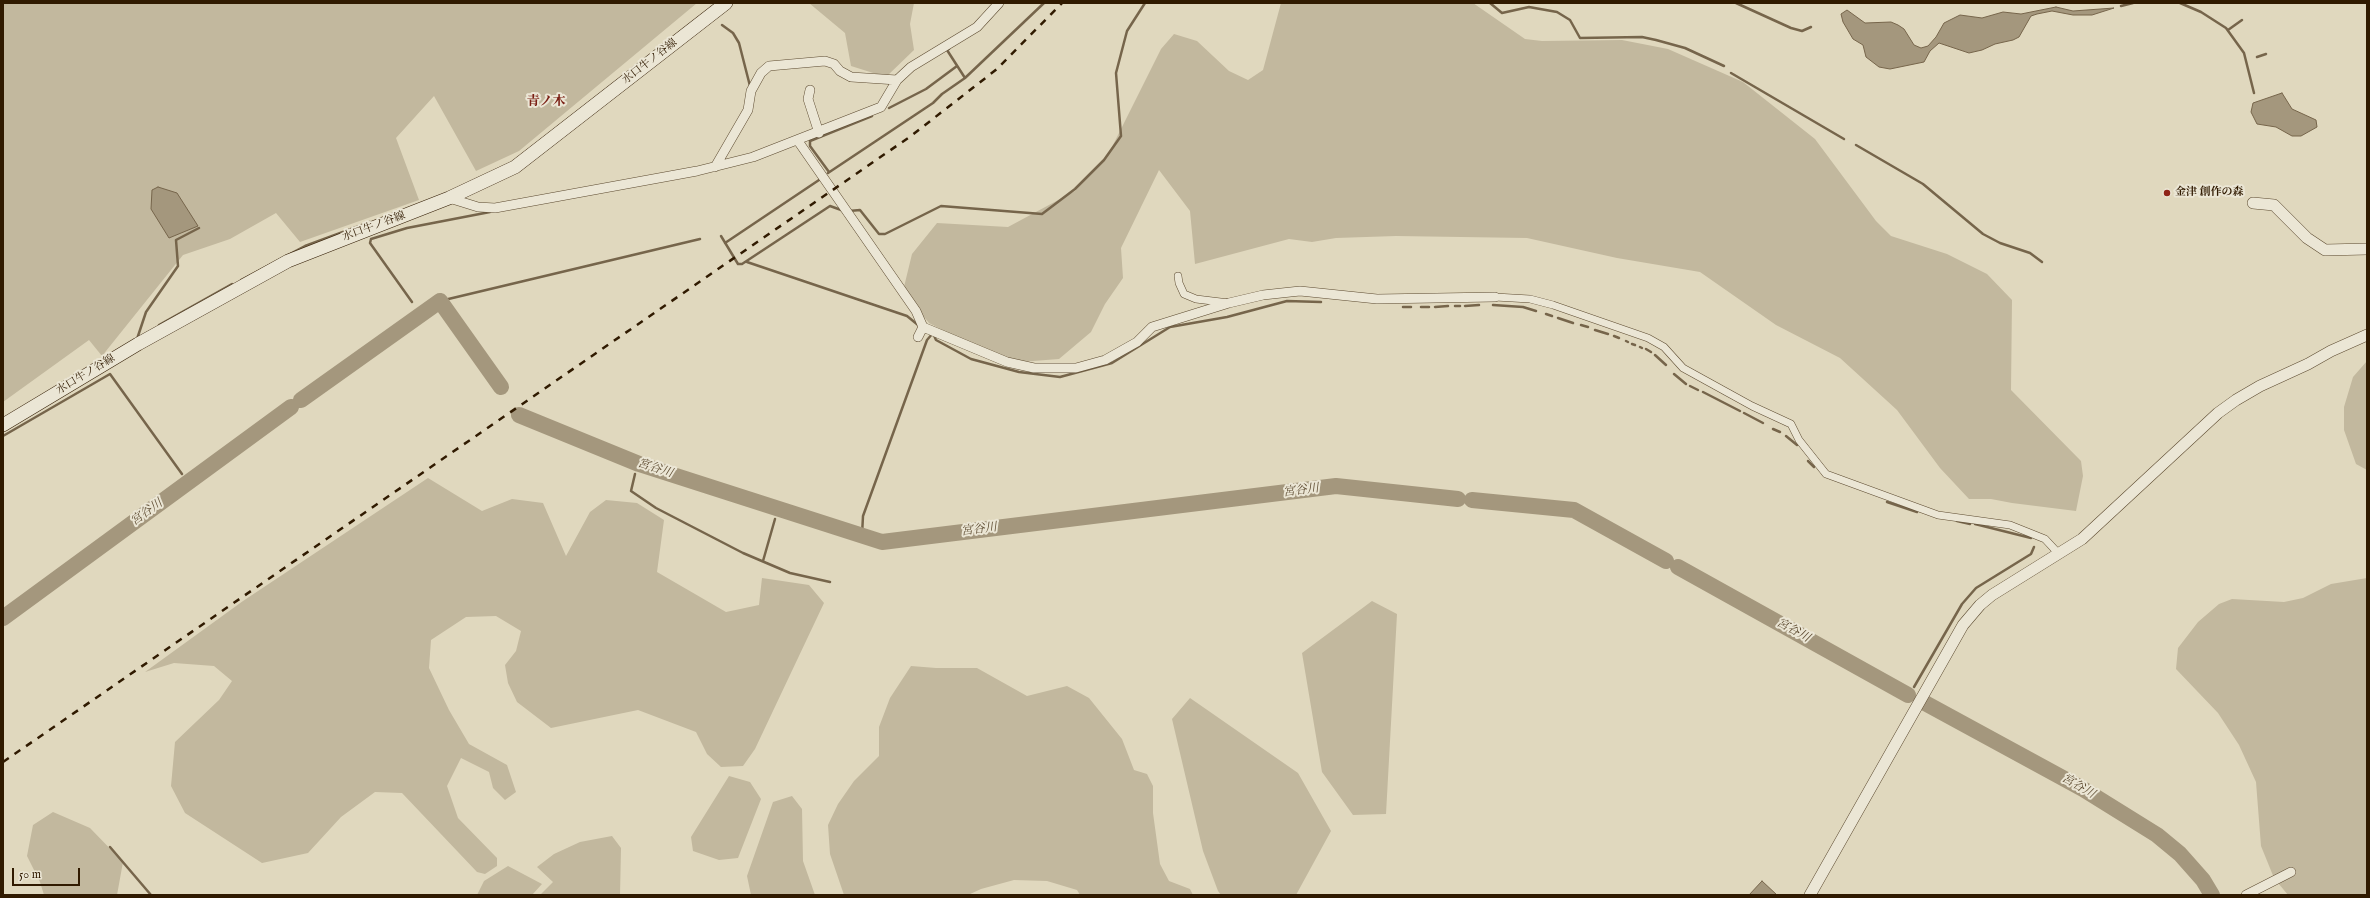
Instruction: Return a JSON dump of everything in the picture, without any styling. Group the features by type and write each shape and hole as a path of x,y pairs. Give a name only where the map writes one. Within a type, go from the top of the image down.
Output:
{"main road":[{"name":"水口牛ノ谷線","path":"3,425 138,344 288,261 449,198 515,167 726,3"}],"street":[{"path":"449,198 478,207 495,208 715,167 753,158 819,133 881,107 897,80 911,67 977,27 999,3"},
{"path":"715,167 748,110 752,91 761,73 769,66 825,61 834,64 840,71 851,77 897,80"},
{"path":"810,90 808,99 819,133"},
{"path":"798,141 916,311 924,327 1007,362 1034,368 1076,368 1105,360 1137,342 1152,327 1229,303 1263,295 1300,292 1377,299 1495,297 1530,299 1553,305 1648,338 1664,347 1684,368 1752,406 1791,424 1799,440 1826,474 1938,515 2010,525 2045,539 2058,553"},
{"path":"2253,203 2274,205 2307,238 2325,250 2367,249"},
{"path":"1178,276 1179,283 1184,294 1196,299 1229,303"},
{"path":"918,337 924,327"},
{"path":"1810,895 1963,625 1992,595 2082,539 2218,413 2236,400 2260,386 2367,335"},
{"path":"2246,895 2291,872"}],"shaded area":[{"path":"3,3 697,3 519,151 476,171 434,96 396,138 419,200 300,242 276,213 230,239 183,255 102,356 89,340 3,402"},
{"path":"809,3 914,3 910,24 914,50 886,77 851,66 845,33"},
{"path":"1281,3 1473,3 1525,39 1542,41 1622,40 1668,49 1743,82 1815,139 1876,221 1891,236 1947,254 1987,274 2012,300 2011,390 2081,461 2083,476 2076,511 1991,499 1969,499 1940,468 1897,410 1840,358 1776,325 1700,272 1617,258 1527,238 1396,236 1336,238 1312,242 1289,239 1195,264 1190,211 1159,170 1121,248 1123,278 1105,304 1091,332 1059,359 1020,362 968,343 929,323 903,291 912,254 937,223 1008,227 1075,191 1108,155 1161,49 1174,34 1197,41 1229,71 1248,80 1263,70"},
{"path":"2056,7 2073,11 2114,8 2092,15 2073,15 2052,11 2037,14 2031,16 2019,37 2013,40 1995,44 1982,50 1969,53 1939,43 1930,51 1924,62 1890,69 1879,67 1866,57 1863,45 1853,39 1843,22 1841,14 1847,10 1865,23 1891,22 1904,29 1914,45 1921,48 1928,46 1936,37 1944,23 1960,15 1982,18 2003,12 2021,14"},
{"path":"2282,93 2292,109 2316,120 2317,127 2301,136 2292,136 2276,127 2257,124 2251,112 2253,103"},
{"path":"158,187 177,193 198,226 169,238 151,209 152,190"},
{"path":"2367,361 2367,470 2356,464 2344,430 2344,407 2353,377"},
{"path":"428,478 482,511 512,499 543,503 566,556 590,512 606,500 637,503 664,520 657,572 726,612 759,605 762,578 809,585 824,603 755,749 743,766 721,767 707,754 696,732 638,710 551,728 517,702 508,683 505,665 516,651 521,631 496,616 466,617 431,640 429,668 449,710 469,744 507,765 516,792 505,800 493,788 489,772 461,758 447,786 458,818 497,858 497,866 485,874 477,872 402,793 375,792 341,817 308,853 262,863 185,813 171,786 175,742 219,700 232,681 214,666 174,663 145,672 243,601"},
{"path":"2367,578 2367,895 2288,895 2274,878 2261,846 2256,782 2239,745 2218,713 2176,669 2178,648 2198,622 2219,604 2232,599 2284,602 2303,598 2331,584"},
{"path":"1372,601 1397,614 1386,814 1353,815 1322,772 1302,653"},
{"path":"911,666 936,668 977,668 1027,696 1067,686 1089,698 1122,739 1134,770 1147,774 1153,786 1153,813 1160,864 1169,881 1190,889 1193,895 1080,895 1077,890 1047,881 1014,880 981,889 968,895 844,895 830,854 828,825 838,804 854,781 879,756 879,727 890,698"},
{"path":"1190,698 1298,773 1331,831 1296,895 1221,895 1218,891 1203,851 1172,719"},
{"path":"729,776 750,782 761,799 738,858 719,860 693,851 691,837"},
{"path":"792,796 802,809 803,861 815,895 751,895 747,876 773,802"},
{"path":"53,812 90,828 123,862 117,895 44,895 40,882 27,856 33,825"},
{"path":"612,836 621,848 620,895 540,895 553,882 537,867 554,854 580,842"},
{"path":"508,866 542,884 532,895 477,895 484,881"},
{"path":"1762,881 1777,895 1749,895"}],"waterway":[{"path":"965,78 1044,3"},
{"path":"849,211 860,210 879,234 885,234 941,206 1042,214 1075,189 1104,160 1121,136 1116,73 1127,31 1145,3"},
{"path":"1490,3 1502,13 1529,7 1557,12 1570,20 1580,38 1642,37 1685,48 1724,66"},
{"path":"1736,3 1791,28 1802,31 1811,27"},
{"path":"2121,6 2133,3"},
{"path":"2180,3 2201,12 2226,28 2244,53 2254,93"},
{"path":"2228,30 2242,20"},
{"path":"722,25 733,33 739,43 750,86"},
{"path":"828,173 933,103 942,94 965,78 947,50 949,49"},
{"path":"2257,57 2266,54"},
{"path":"889,108 926,89 957,66"},
{"path":"1731,73 1844,139"},
{"path":"829,172 810,146 810,141 872,116"},
{"path":"1856,145 1923,184 1983,234 2000,243 2030,253 2042,262"},
{"path":"725,243 819,180"},
{"path":"721,236 738,264 742,264 830,206 844,211"},
{"path":"412,302 370,243 371,239 407,228 490,212"},
{"path":"241,280 305,246 370,222"},
{"path":"137,339 146,312 178,266 176,240 199,228"},
{"path":"440,301 700,239"},
{"path":"747,262 907,316 918,325"},
{"path":"159,325 232,284"},
{"name":"宮谷川","path":"301,400 440,301 501,387"},
{"path":"862,535 863,516 927,340 933,333 936,340 971,359 1019,372 1060,377 1112,363 1170,327 1227,317 1287,301 1321,302"},
{"path":"1465,306 1479,305"},
{"path":"1493,305 1523,307 1536,311"},
{"path":"1435,307 1448,306"},
{"path":"1455,306 1460,306"},
{"path":"1403,307 1411,307"},
{"path":"1421,307 1429,307"},
{"path":"1546,314 1552,316"},
{"path":"1558,318 1573,323"},
{"path":"1581,325 1588,327"},
{"path":"1595,330 1608,334"},
{"path":"1614,336 1619,338"},
{"path":"1646,349 1651,352"},
{"path":"1655,355 1666,365"},
{"path":"3,436 110,374 182,474"},
{"path":"1674,374 1686,384"},
{"path":"1690,386 1698,390"},
{"path":"1703,392 1740,411"},
{"name":"宮谷川","path":"3,618 291,407"},
{"path":"1744,413 1763,423"},
{"name":"宮谷川","path":"519,415 639,464 882,542 1336,486 1458,499"},
{"path":"1773,429 1780,432"},
{"path":"1786,436 1797,445"},
{"path":"1808,461 1814,467"},
{"path":"635,474 631,491 656,508 743,553 790,573 830,582"},
{"name":"宮谷川","path":"1472,500 1574,510 1666,561"},
{"path":"1887,502 1917,512"},
{"path":"763,561 775,519"},
{"path":"1957,521 1970,524"},
{"path":"1975,524 2031,538"},
{"path":"1914,687 1962,604 1976,588 2031,554 2034,547"},
{"name":"宮谷川","path":"1678,567 1908,695"},
{"name":"宮谷川","path":"1925,703 2083,789 2157,835 2180,854 2203,880 2212,895"},
{"path":"110,847 151,895"}],"railway":[{"path":"3,762 911,136 997,69 1062,3"}],"place":[{"name":"金津 創作の森","path":"2167,193"}],"district":[{"name":"青ノ木","path":"546,102"}]}
